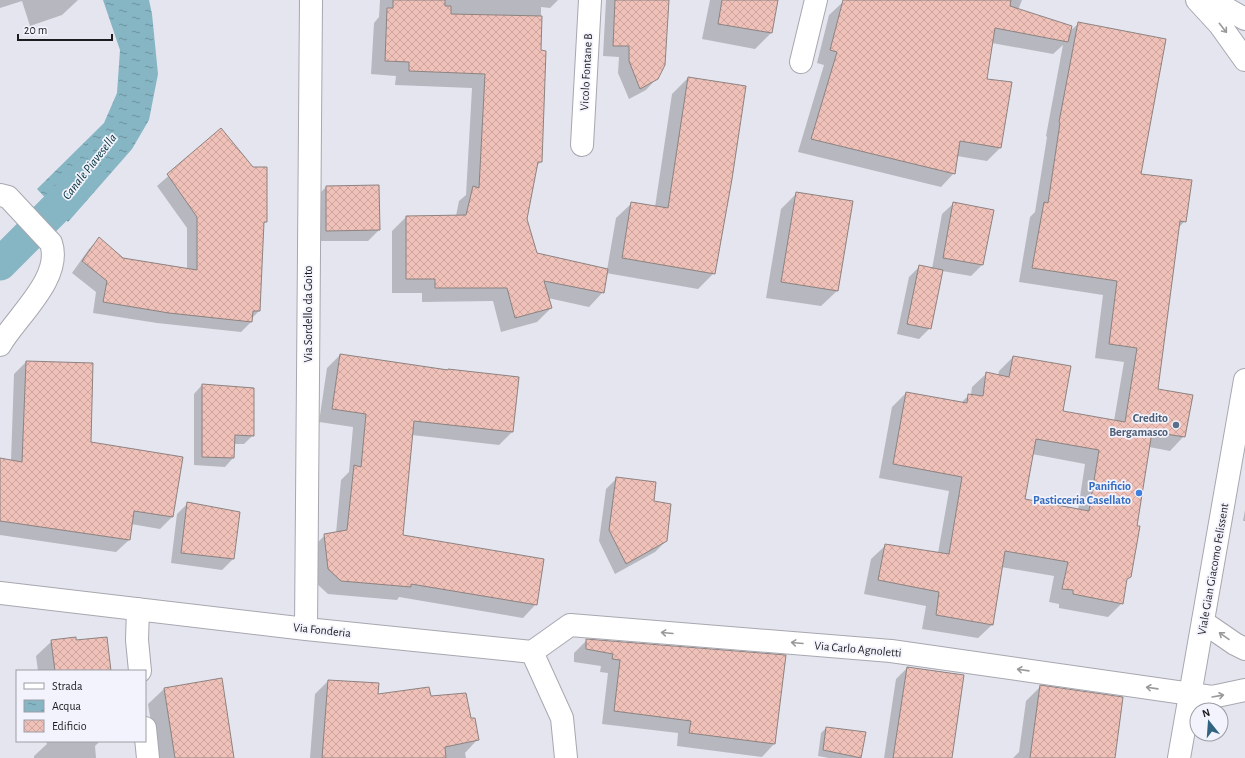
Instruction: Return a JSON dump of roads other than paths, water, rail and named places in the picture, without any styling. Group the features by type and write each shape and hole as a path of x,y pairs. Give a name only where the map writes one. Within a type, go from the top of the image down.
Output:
{"street":[{"name":"Via Sordello da Goito","path":"306,629 311,0"},
{"name":"Vicolo Fontane B","path":"582,145 590,0"},
{"path":"801,62 816,0"},
{"path":"1196,0 1220,25 1245,60"},
{"path":"1211,0 1245,19"},
{"path":"0,345 40,290 52,267 53,251 51,243 4,196"},
{"name":"Viale Gian Giacomo Felissent","path":"1179,758 1204,622 1245,380"},
{"name":"Via Fonderia","path":"0,593 306,629 532,652"},
{"path":"138,609 137,640 140,670"},
{"path":"1204,622 1235,644 1245,649"},
{"name":"Via Carlo Agnoletti","path":"532,652 570,625 891,651 1212,697 1245,690"},
{"path":"532,652 562,718 566,758"},
{"path":"146,738 148,758"}],"water":[{"path":"103,0 149,0 152,14 158,74 149,120 132,149 68,222 37,189 104,123 117,93 120,50"}],"waterway":[{"name":"Canale Piavesella","path":"0,264 72,192 86,175"}],"place":[{"name":"Credito Bergamasco","path":"1176,425"},
{"name":"Panificio Pasticceria Casellato","path":"1139,493"}]}
